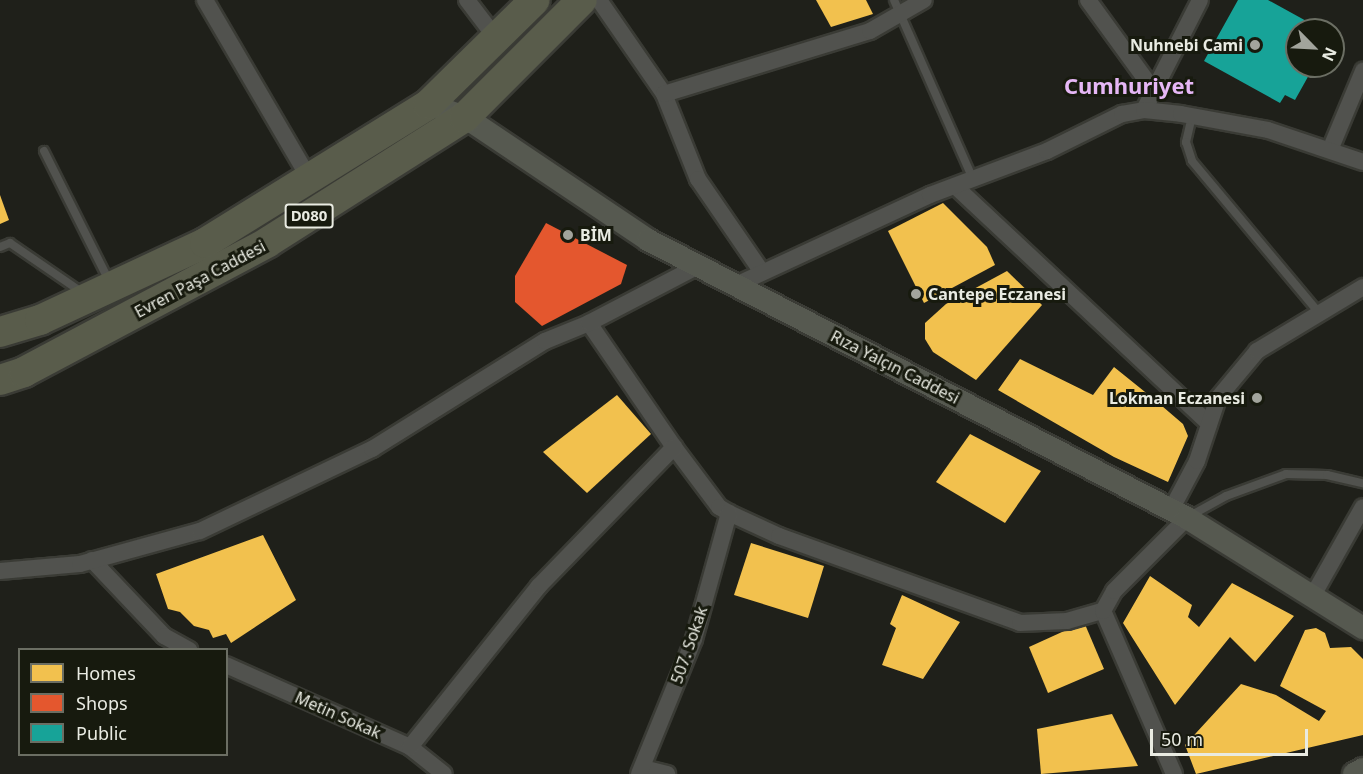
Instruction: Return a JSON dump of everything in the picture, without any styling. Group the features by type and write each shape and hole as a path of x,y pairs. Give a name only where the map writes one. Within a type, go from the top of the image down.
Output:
{"highway":[{"name":"Evren Paşa Caddesi","path":"0,332 40,320 205,243 429,104 535,0"},
{"name":"Evren Paşa Caddesi","path":"0,380 24,372 268,242 465,117 582,0"}],"main road":[{"name":"Rıza Yalçın Caddesi","path":"429,104 465,117 648,240 1179,514 1363,628"},
{"path":"1354,774 1363,769"}],"street":[{"path":"205,0 309,178"},
{"path":"467,0 496,38"},
{"path":"599,0 664,94 698,179 762,272"},
{"path":"664,94 870,31 897,7 924,0"},
{"path":"1088,0 1154,91"},
{"path":"1144,110 1200,0"},
{"path":"1330,150 1363,71"},
{"path":"736,285 955,186 1047,151 1122,114 1144,110 1268,130 1363,162"},
{"path":"955,186 1209,424"},
{"path":"0,571 92,560 200,531 372,449 545,341 588,323 698,266"},
{"path":"588,323 719,507 779,536 1020,623 1067,621 1104,611 1114,591 1179,514 1218,398 1257,351 1363,287"},
{"path":"410,747 539,586 675,447"},
{"path":"1312,597 1363,507"},
{"name":"507. Sokak","path":"641,771 694,639 729,513"},
{"path":"92,560 164,636 185,648"},
{"path":"1104,611 1174,774"},
{"name":"Metin Sokak","path":"228,666 410,747 444,774"},
{"path":"641,771 667,774"}],"lane":[{"path":"897,7 973,179"},
{"path":"1192,116 1186,142 1192,161 1320,314"},
{"path":"44,151 100,292"},
{"path":"0,247 10,243 100,292"},
{"path":"1179,514 1286,474 1327,474 1363,483"}],"building: Homes":[{"path":"816,0 866,0 873,14 831,27"},
{"path":"0,195 9,220 0,224"},
{"path":"943,203 987,247 995,265 924,303 888,231"},
{"path":"1007,271 1042,305 976,380 933,352 925,339 925,323 946,304"},
{"path":"1020,359 1093,395 1114,367 1155,400 1183,424 1188,436 1168,482 1114,457 998,390"},
{"path":"617,395 651,434 587,493 543,452"},
{"path":"970,434 1041,471 1005,523 936,482"},
{"path":"263,535 296,600 231,643 226,634 213,638 209,630 194,626 180,612 168,609 156,574"},
{"path":"751,543 824,566 808,618 734,595"},
{"path":"1150,576 1192,605 1188,617 1199,627 1232,583 1294,616 1255,662 1230,637 1175,705 1123,623"},
{"path":"902,595 960,622 923,679 882,665 896,628 890,624"},
{"path":"1084,622 1104,669 1048,693 1029,647"},
{"path":"1316,628 1325,633 1330,648 1351,647 1363,659 1363,735 1196,774 1185,745 1241,684 1276,695 1319,721 1326,711 1280,686 1305,630"},
{"path":"1112,714 1138,766 1041,774 1037,729"}],"building: Shops":[{"path":"546,223 627,265 621,284 542,326 515,302 515,276"}],"building: Public":[{"name":"Nuhnebi Cami","path":"1238,0 1268,0 1301,18 1285,18 1285,78 1307,78 1295,100 1285,95 1280,103 1204,61"}],"place":[{"name":"Nuhnebi Cami","path":"1255,45"},
{"name":"BİM","path":"568,235"},
{"name":"Cantepe Eczanesi","path":"916,294"},
{"name":"Lokman Eczanesi","path":"1257,398"}],"district":[{"name":"Cumhuriyet","path":"1129,86"}]}
